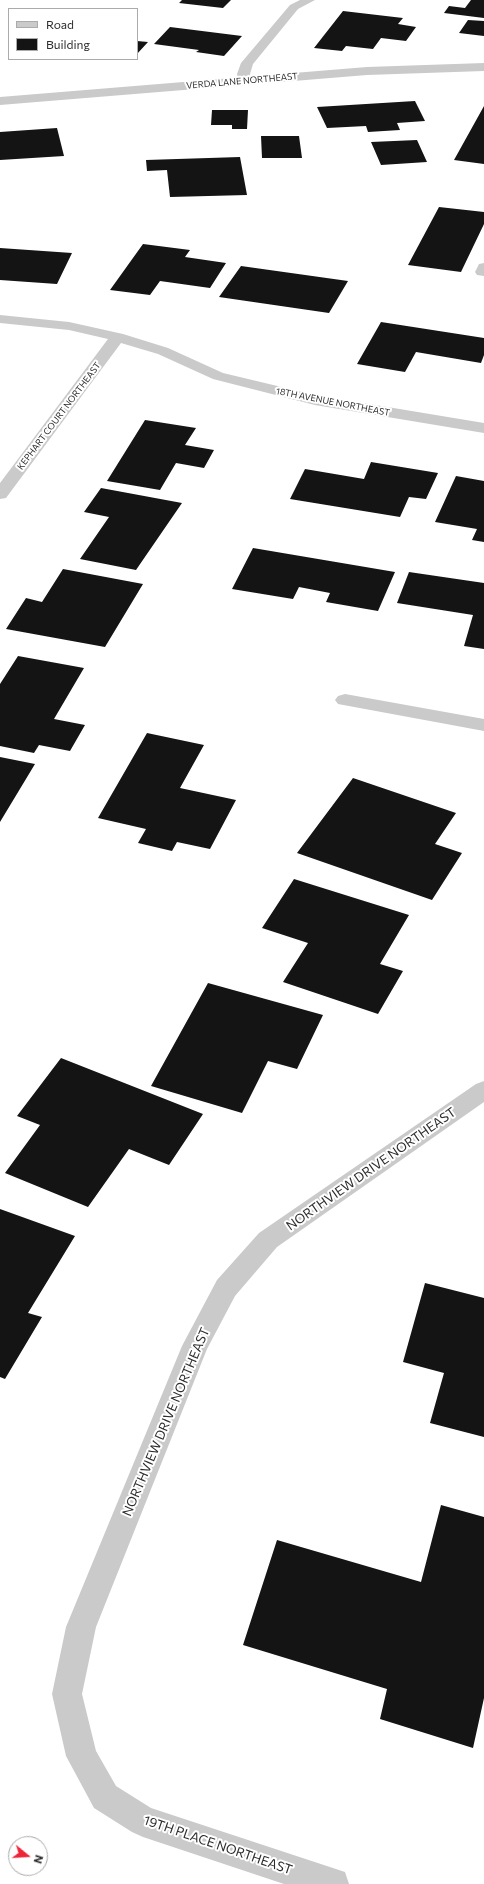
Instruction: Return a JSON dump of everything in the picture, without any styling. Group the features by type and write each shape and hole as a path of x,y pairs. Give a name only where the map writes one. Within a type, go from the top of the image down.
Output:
{"street":[{"path":"242,81 247,63 294,7 309,0"},
{"name":"VERDA LANE NORTHEAST","path":"0,101 367,71 484,67"},
{"name":"18TH AVENUE NORTHEAST","path":"0,319 69,326 118,337 163,351 218,376 315,400 484,428"},
{"name":"KEPHART COURT NORTHEAST","path":"0,494 118,337"},
{"path":"345,700 484,725"},
{"name":"NORTHVIEW DRIVE NORTHEAST","path":"82,1756 67,1694 81,1627 195,1346 226,1288 268,1240 484,1090"},
{"name":"19TH PLACE NORTHEAST","path":"82,1756 105,1797 143,1821 333,1884"}],"building":[{"path":"182,0 231,0 223,8 179,3"},
{"path":"471,0 484,0 484,18 444,13 449,6 465,8"},
{"path":"343,11 403,18 398,24 416,27 406,41 381,38 373,49 346,46 342,51 314,48"},
{"path":"468,20 484,21 484,36 459,33"},
{"path":"170,27 242,36 224,56 196,52 199,50 154,44"},
{"path":"138,41 148,42 138,53"},
{"path":"415,101 425,121 397,123 400,130 368,132 366,126 327,128 317,107"},
{"path":"484,106 484,164 454,160"},
{"path":"212,110 248,110 247,129 232,129 232,125 211,125"},
{"path":"57,128 64,156 0,160 0,132"},
{"path":"261,136 299,136 302,158 262,158"},
{"path":"417,140 427,162 381,165 371,142"},
{"path":"240,157 247,195 170,197 167,170 147,171 146,160"},
{"path":"439,207 484,212 484,224 461,272 408,265"},
{"path":"143,244 190,250 185,257 226,263 210,288 160,281 150,295 110,290"},
{"path":"0,248 72,253 57,284 0,280"},
{"path":"241,266 348,281 329,313 219,297"},
{"path":"381,322 484,338 484,355 481,363 416,352 405,372 357,364"},
{"path":"145,420 196,428 185,445 214,450 204,468 176,463 160,490 107,481"},
{"path":"371,462 438,473 426,499 409,497 400,517 290,499 305,469 364,479"},
{"path":"456,476 484,481 484,542 472,540 477,529 435,522"},
{"path":"101,488 182,503 136,570 80,559 109,517 84,512"},
{"path":"253,548 395,572 378,611 326,602 330,593 299,587 293,599 232,589"},
{"path":"63,569 143,584 105,647 6,629 26,598 42,602"},
{"path":"409,572 484,583 484,649 464,646 473,615 397,603"},
{"path":"18,656 84,668 54,719 85,725 70,751 39,745 34,753 0,746 0,684"},
{"path":"147,733 204,745 180,788 236,800 210,849 177,842 172,851 138,843 146,829 98,818"},
{"path":"0,757 35,764 0,822"},
{"path":"353,778 456,813 435,844 462,853 432,900 297,853"},
{"path":"294,879 409,915 380,964 403,971 378,1014 283,982 308,943 262,928"},
{"path":"208,983 323,1015 297,1069 268,1061 242,1113 151,1086"},
{"path":"61,1058 203,1114 169,1165 129,1149 88,1207 5,1173 40,1125 17,1116"},
{"path":"0,1209 75,1236 28,1313 42,1317 5,1379 0,1377"},
{"path":"425,1283 484,1298 484,1437 430,1423 444,1373 403,1362"},
{"path":"441,1505 484,1517 484,1698 473,1748 380,1719 387,1689 243,1645 277,1540 421,1582"}]}
